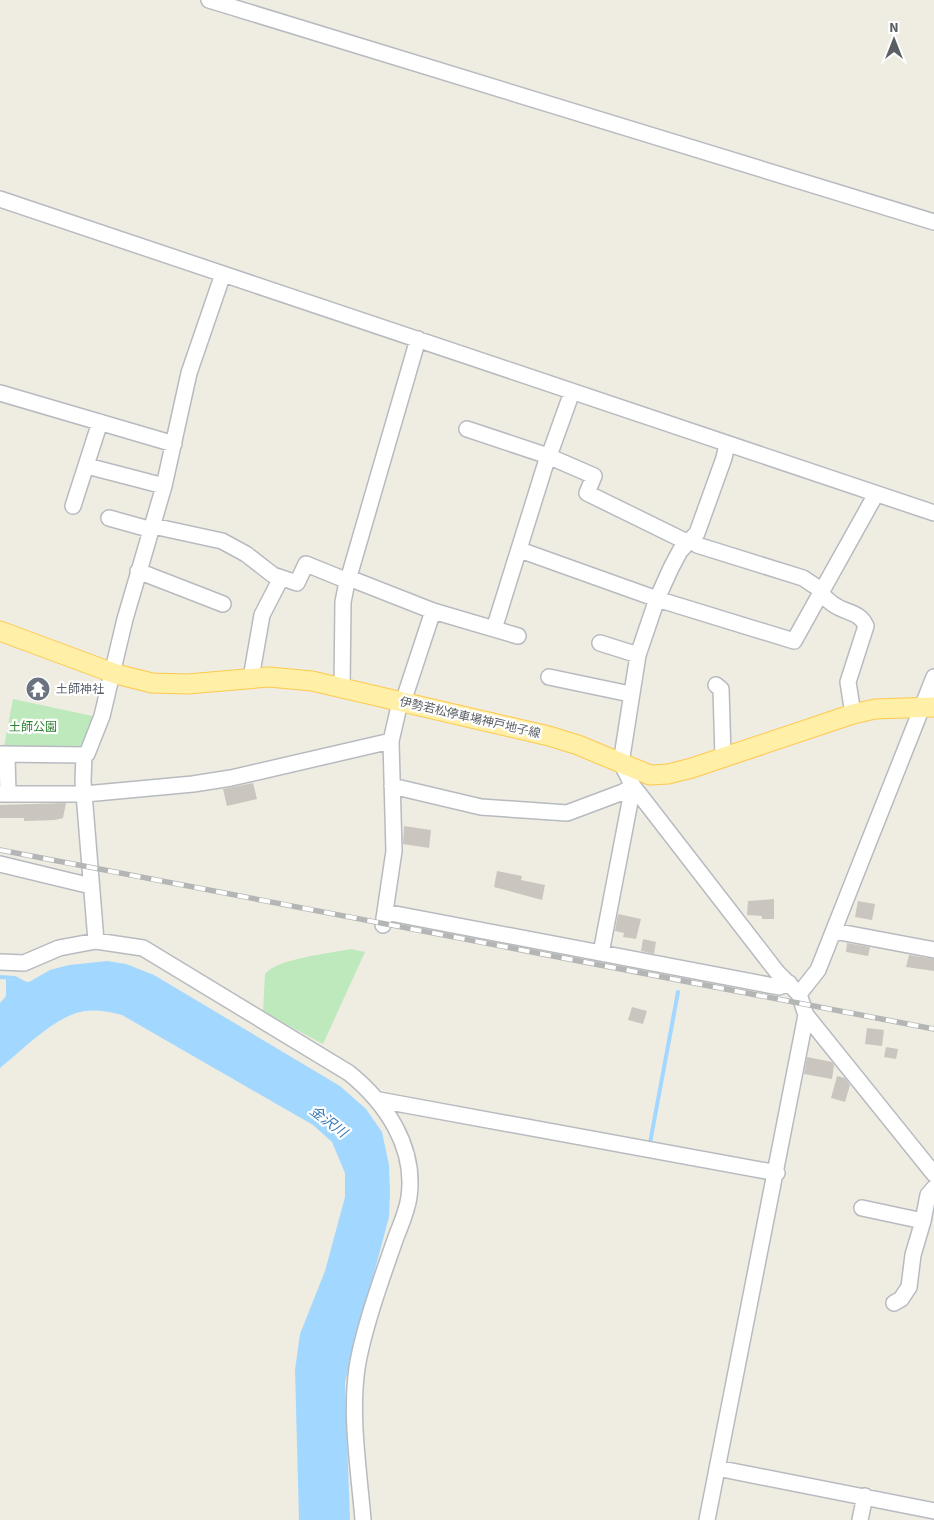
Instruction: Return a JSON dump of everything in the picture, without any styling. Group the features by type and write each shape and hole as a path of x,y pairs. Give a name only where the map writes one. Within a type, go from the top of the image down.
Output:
{"main road":[{"name":"伊勢若松停車場神戸地子線","path":"0,631 111,671 152,683 286,678 342,688 549,736 578,745 650,775 668,774 853,714 875,709 928,707"}],"street":[{"path":"209,0 934,222"},
{"path":"0,199 934,514"},
{"path":"223,274 189,373 153,528 138,571 111,671 102,716 87,754 4,754 4,794 85,794 230,778 391,741"},
{"path":"342,688 343,602 418,340"},
{"path":"494,629 548,456 572,392"},
{"path":"0,393 174,444"},
{"path":"73,506 100,422"},
{"path":"466,430 548,456 594,476 587,493 697,545 803,578 835,606 853,612 863,620 866,626 848,682 853,714"},
{"path":"727,444 697,533 680,551 657,599 638,655 630,694 622,763 633,786 771,965 794,988 806,1015 934,1174"},
{"path":"87,466 164,486"},
{"path":"520,550 657,599 794,641 820,591 876,494"},
{"path":"109,518 222,541 281,578 297,583 306,564 433,611 518,636"},
{"path":"138,571 223,604"},
{"path":"251,678 262,615 281,578"},
{"path":"433,611 402,702 391,741 394,851 384,918 601,953 779,987 794,988 818,970 928,707 934,677"},
{"path":"600,643 638,655"},
{"path":"549,677 630,694"},
{"path":"716,685 721,689 722,757"},
{"path":"84,755 85,794 96,941"},
{"path":"392,786 481,806 567,813 623,792 633,786"},
{"path":"601,953 633,786"},
{"path":"0,864 91,886"},
{"path":"834,931 934,950"},
{"path":"0,962 24,963 59,948 96,941 142,948 349,1072 378,1100 394,1124 406,1153 409,1198 365,1335 357,1368 356,1419 363,1520"},
{"path":"707,1520 777,1174 806,1015"},
{"path":"378,1100 777,1174"},
{"path":"894,1302 901,1299 909,1287 913,1255 928,1195 934,1188"},
{"path":"862,1208 923,1221"},
{"path":"717,1468 865,1496 906,1513 934,1511"},
{"path":"860,1520 865,1496"}],"green space":[{"name":"土師公園","path":"13,699 97,717 83,752 3,752"},
{"path":"350,949 365,952 323,1044 263,1012 265,974 281,964 292,960"}],"water":[{"name":"金沢川","path":"107,961 126,964 154,975 340,1086 366,1109 382,1132 389,1165 389,1217 345,1382 350,1520 299,1520 295,1370 300,1334 325,1271 345,1197 345,1173 332,1142 313,1125 122,1015 87,1011 66,1017 47,1029 0,1068 0,1003 6,996 6,979 29,982 50,970 69,965"}],"building":[{"path":"253,783 257,799 227,806 223,789"},
{"path":"66,803 63,818 55,820 24,821 24,818 0,818 0,805"},
{"path":"404,826 431,830 429,848 403,844"},
{"path":"497,871 522,876 521,880 545,885 542,900 494,887"},
{"path":"774,899 774,919 762,919 762,916 747,915 748,901"},
{"path":"858,901 875,904 872,920 855,917"},
{"path":"618,914 641,919 636,939 623,937 624,933 615,931"},
{"path":"643,939 656,942 654,954 641,951"},
{"path":"847,943 870,947 868,956 846,952"},
{"path":"909,955 934,959 934,971 906,967"},
{"path":"632,1007 647,1011 643,1024 628,1020"},
{"path":"867,1028 884,1030 882,1046 865,1044"},
{"path":"886,1047 898,1049 896,1059 884,1057"},
{"path":"807,1057 832,1062 834,1065 832,1079 804,1074"},
{"path":"837,1076 845,1078 850,1085 845,1102 831,1098"}],"waterway":[{"path":"0,977 15,978 24,983"},
{"path":"650,1143 678,992"}],"railway":[{"path":"0,850 934,1029"}],"place":[{"name":"土師神社","path":"38,689"}]}
